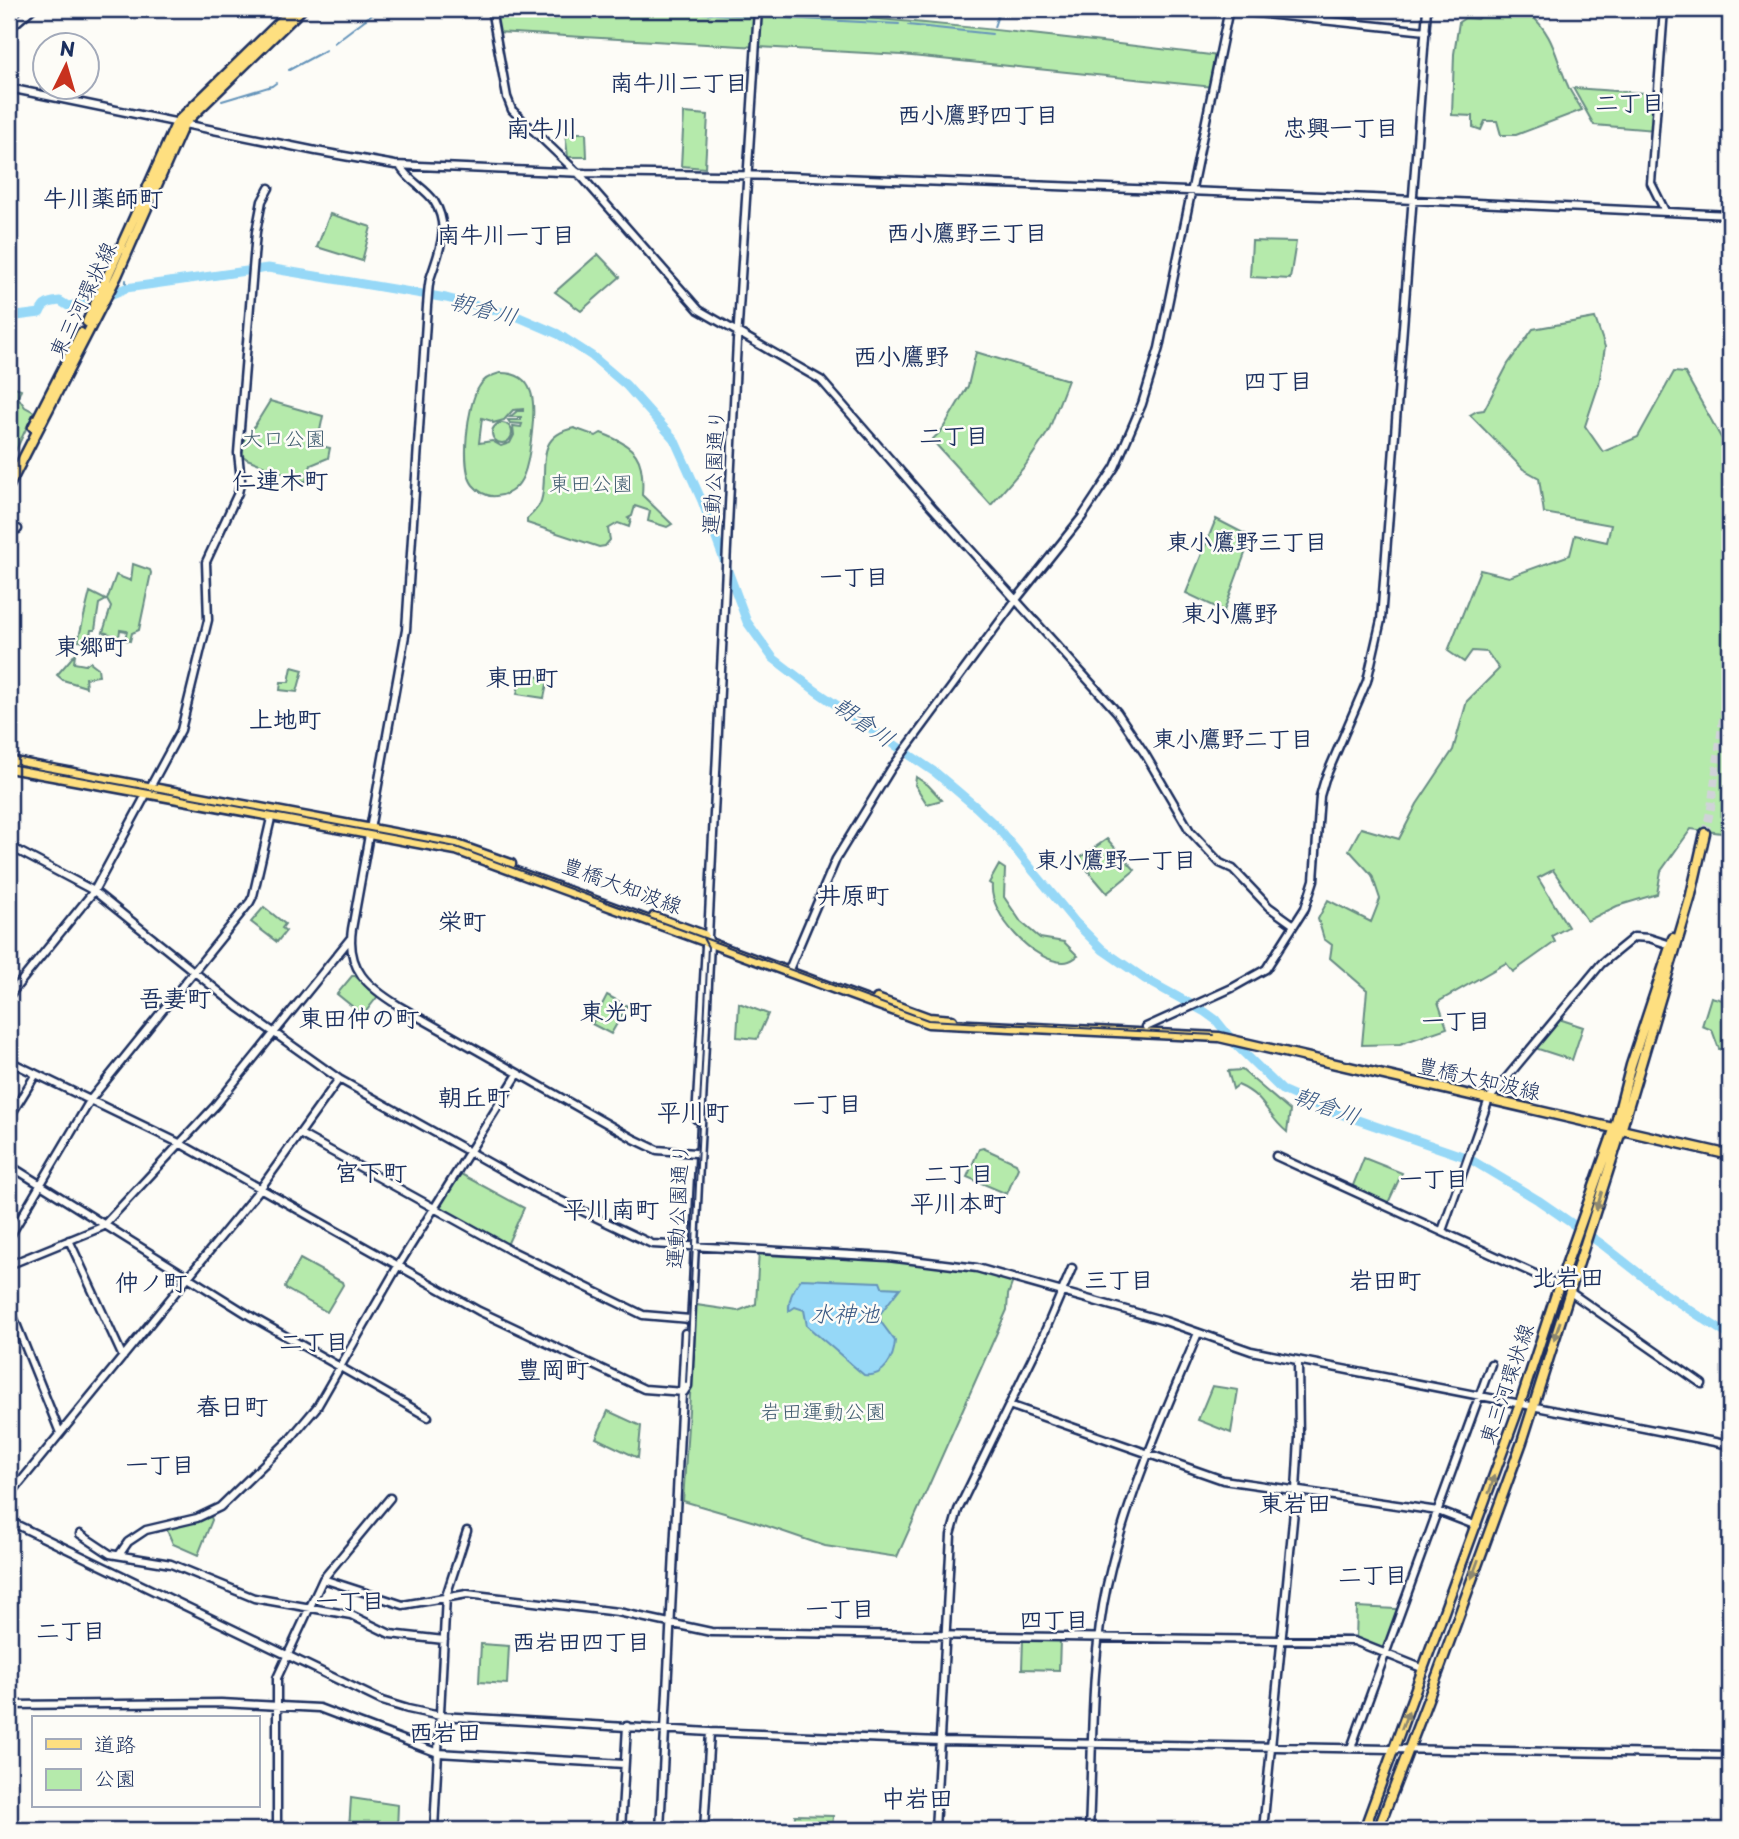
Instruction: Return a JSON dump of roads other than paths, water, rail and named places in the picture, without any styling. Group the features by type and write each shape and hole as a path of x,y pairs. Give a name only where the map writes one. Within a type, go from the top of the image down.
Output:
{"highway":[{"path":"9,1824 11,1830"}],"main road":[{"name":"東三河環状線","path":"9,486 98,308 180,123 293,9"},
{"name":"東三河環状線","path":"180,123 302,9"},
{"name":"東三河環状線","path":"9,474 98,308"},
{"name":"豊橋大知波線","path":"9,761 149,791"},
{"name":"豊橋大知波線","path":"9,768 468,848 918,1020 939,1025 1219,1037 1730,1156"},
{"name":"東三河環状線","path":"1378,1830 1522,1442 1592,1224 1631,1065 1673,946 1706,833"},
{"name":"豊橋大知波線","path":"789,970 939,1020 1146,1027 1210,1032 1219,1037"},
{"name":"東三河環状線","path":"1364,1830 1477,1526 1582,1218 1617,1130"}],"street":[{"path":"9,29 32,9"},
{"path":"491,9 507,97 512,110 576,172 699,310 821,380 1117,712 1190,831 1220,863 1233,869 1269,908 1294,925"},
{"name":"運動公園通り","path":"660,1830 708,940 737,332 758,9"},
{"path":"1218,9 1426,31"},
{"path":"789,970 836,859 898,760 1015,600 1082,517 1115,467 1142,404 1159,348 1229,9"},
{"path":"1146,1027 1232,988 1266,969 1305,908 1314,880 1323,788 1367,681 1381,620 1427,9"},
{"path":"1664,9 1651,183 1665,211"},
{"path":"9,88 400,166 1413,199 1730,215"},
{"path":"400,166 404,174 431,196 442,220 442,246 429,282 406,630 350,939 360,977 381,995 657,1150 695,1153"},
{"path":"9,996 94,891 181,730 208,620 206,562 238,493 241,480 238,453 253,261 262,201 269,188"},
{"path":"9,527 18,529"},
{"path":"9,1238 92,1099 253,896 272,814"},
{"path":"9,846 94,891 274,1034 339,1079 536,1189 652,1244 888,1257 977,1268 1165,1321 1251,1351 1730,1445"},
{"path":"1441,1231 1489,1100 1601,964 1636,936 1673,946"},
{"path":"9,1265 104,1225 215,1106 350,939"},
{"name":"運動公園通り","path":"692,1246 708,940"},
{"path":"9,1061 181,1144 479,1311 639,1387 684,1392"},
{"path":"9,1118 36,1074"},
{"path":"119,1555 128,1542 146,1530 197,1518 220,1507 290,1439 317,1406 398,1266 518,1074"},
{"path":"9,1496 260,1189 339,1079"},
{"path":"300,1134 509,1250 643,1315 688,1319"},
{"path":"1276,1156 1559,1285"},
{"path":"9,1165 252,1317 428,1417"},
{"path":"69,1240 123,1357"},
{"path":"935,1830 951,1535 954,1521 1072,1268"},
{"path":"1570,1292 1702,1384"},
{"path":"9,1306 60,1433"},
{"path":"1089,1830 1099,1638 1107,1586 1122,1527 1198,1333"},
{"path":"1263,1830 1300,1438 1298,1362"},
{"path":"1351,1748 1490,1364"},
{"path":"1009,1405 1223,1480 1438,1511 1477,1526"},
{"path":"9,1480 15,1489"},
{"path":"277,1830 277,1678 323,1579 390,1497"},
{"path":"9,1521 382,1700 440,1716 710,1732 940,1741 1730,1755"},
{"path":"434,1830 446,1596 467,1531"},
{"path":"80,1534 101,1549 171,1564 254,1598 351,1615 390,1634 444,1640"},
{"path":"323,1579 403,1605 467,1594 552,1602 618,1612 711,1632 1354,1641 1424,1669"},
{"path":"9,1705 221,1703 324,1709 438,1754 624,1765"},
{"path":"621,1830 627,1726"},
{"path":"704,1830 710,1732"}],"water":[{"name":"水神池","path":"801,1279 880,1282 882,1287 900,1288 880,1314 881,1322 895,1341 887,1366 877,1373 864,1375 807,1326 804,1310 795,1307 789,1311 792,1294"}],"waterway":[{"path":"334,43 379,9"},
{"path":"625,9 641,10"},
{"path":"994,27 1000,9"},
{"path":"652,10 750,16"},
{"path":"766,17 899,24"},
{"path":"908,25 992,34"},
{"path":"289,70 326,50"},
{"path":"222,101 276,83"},
{"name":"朝倉川","path":"9,317 40,313 45,305 54,302 60,301 68,306 96,301 126,288 268,268 446,298 514,315 558,334 592,356 626,385 674,439 702,501 747,622 773,658 816,691 936,773 976,807 997,827 1076,923 1103,950 1145,979 1216,1020 1236,1045 1282,1090 1323,1108 1468,1158 1538,1200 1603,1245 1664,1293 1730,1336"},
{"name":"朝倉川","path":"126,280 126,288"}],"tunnel":[{"path":"1705,833 1711,808 1730,666"}],"tram line":[{"path":"9,764 456,847 928,1020 1214,1035"},
{"path":"686,1383 708,947 703,938"}],"district":[{"name":"南牛川二丁目","path":"679,83"},
{"name":"二丁目","path":"1630,103"},
{"name":"西小鷹野四丁目","path":"978,115"},
{"name":"忠興一丁目","path":"1341,128"},
{"name":"南牛川","path":"542,129"},
{"name":"牛川薬師町","path":"103,199"},
{"name":"西小鷹野三丁目","path":"967,233"},
{"name":"南牛川一丁目","path":"506,235"},
{"name":"西小鷹野","path":"901,357"},
{"name":"四丁目","path":"1278,381"},
{"name":"二丁目","path":"954,436"},
{"name":"仁連木町","path":"280,481"},
{"name":"東小鷹野三丁目","path":"1247,542"},
{"name":"一丁目","path":"854,577"},
{"name":"東小鷹野","path":"1230,614"},
{"name":"東郷町","path":"91,647"},
{"name":"東田町","path":"522,678"},
{"name":"上地町","path":"285,720"},
{"name":"東小鷹野二丁目","path":"1233,739"},
{"name":"東小鷹野一丁目","path":"1116,860"},
{"name":"井原町","path":"853,896"},
{"name":"栄町","path":"462,922"},
{"name":"吾妻町","path":"175,999"},
{"name":"東光町","path":"616,1012"},
{"name":"東田仲の町","path":"359,1019"},
{"name":"一丁目","path":"1456,1021"},
{"name":"朝丘町","path":"474,1098"},
{"name":"一丁目","path":"827,1104"},
{"name":"平川町","path":"693,1113"},
{"name":"宮下町","path":"371,1173"},
{"name":"二丁目","path":"959,1174"},
{"name":"一丁目","path":"1434,1179"},
{"name":"平川本町","path":"958,1204"},
{"name":"平川南町","path":"611,1210"},
{"name":"北岩田","path":"1568,1278"},
{"name":"三丁目","path":"1119,1280"},
{"name":"岩田町","path":"1385,1281"},
{"name":"仲ノ町","path":"151,1283"},
{"name":"二丁目","path":"314,1342"},
{"name":"豊岡町","path":"553,1370"},
{"name":"春日町","path":"232,1407"},
{"name":"一丁目","path":"160,1465"},
{"name":"東岩田","path":"1295,1504"},
{"name":"二丁目","path":"1373,1575"},
{"name":"一丁目","path":"350,1601"},
{"name":"一丁目","path":"840,1609"},
{"name":"四丁目","path":"1054,1620"},
{"name":"二丁目","path":"71,1631"},
{"name":"西岩田四丁目","path":"581,1642"},
{"name":"西岩田","path":"445,1733"},
{"name":"中岩田","path":"917,1799"}],"park label":[{"name":"大口公園","path":"284,439"},
{"name":"東田公園","path":"591,484"},
{"name":"岩田運動公園","path":"823,1412"}]}
